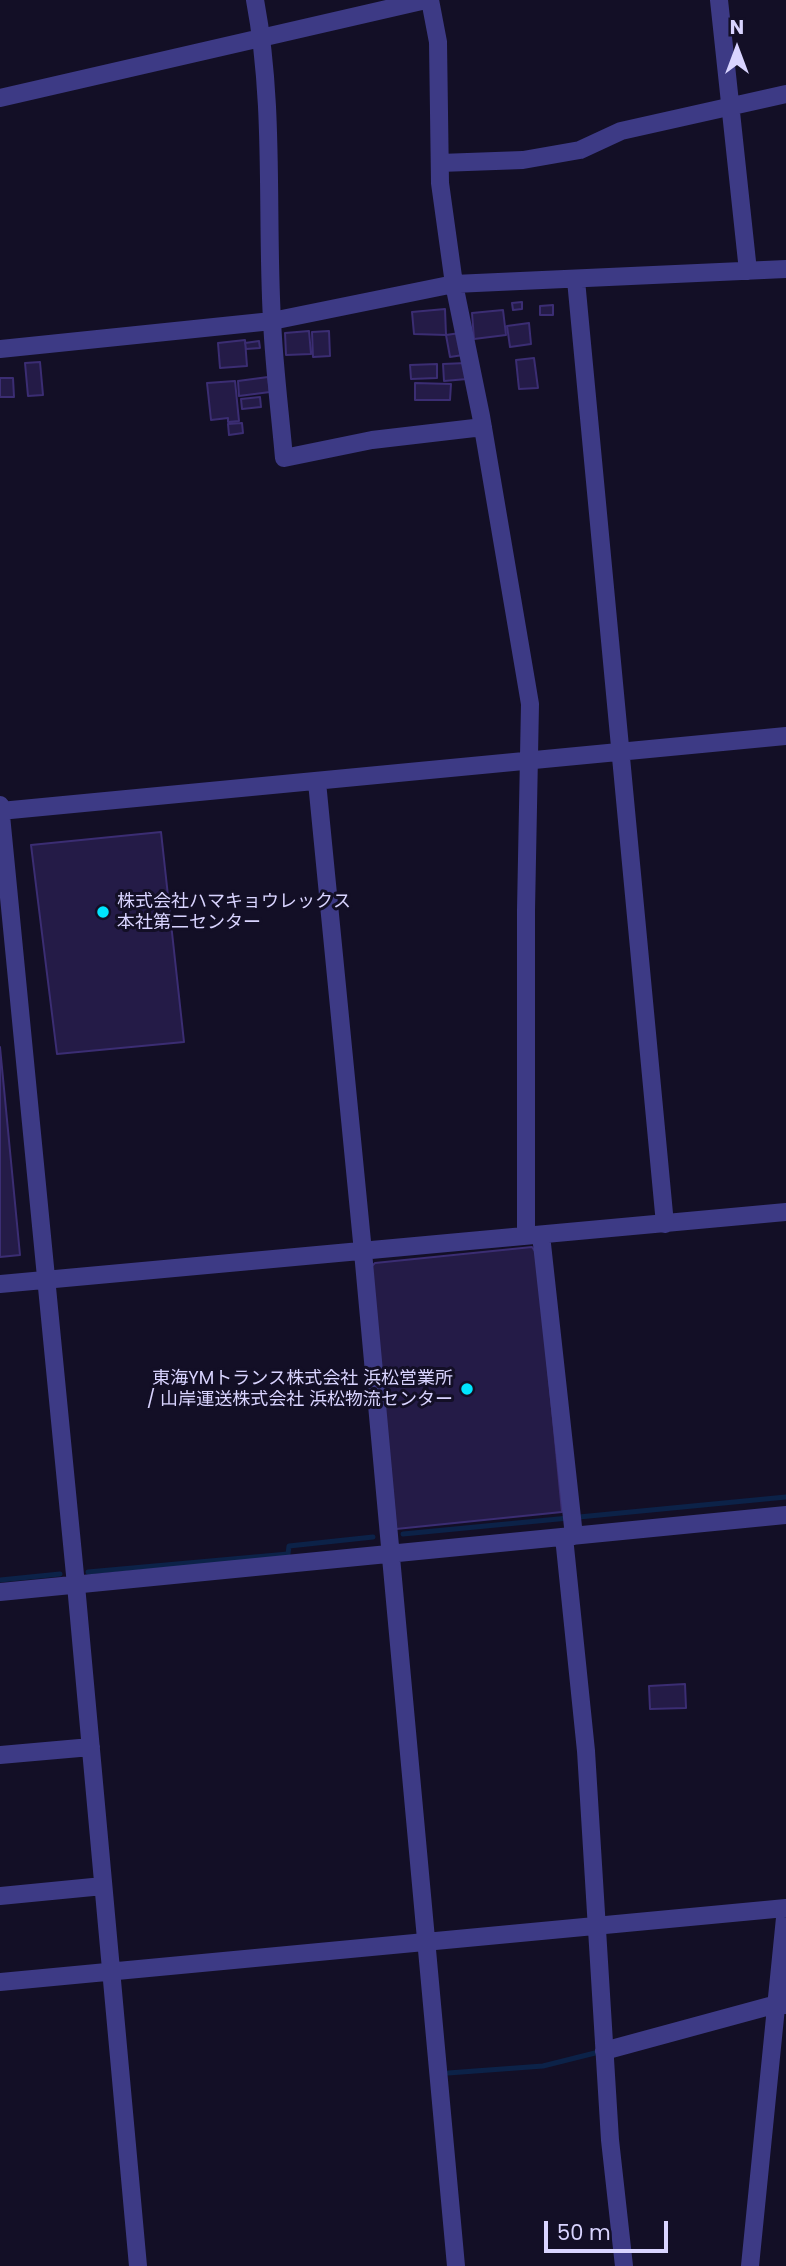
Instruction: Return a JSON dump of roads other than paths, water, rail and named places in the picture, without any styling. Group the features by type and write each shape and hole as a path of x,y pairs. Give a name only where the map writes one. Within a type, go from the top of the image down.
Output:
{"street":[{"path":"255,0 262,37 272,321 284,458 372,440 483,427"},
{"path":"0,98 428,0 438,42 440,163 454,284 483,427 530,704 526,938 533,1235 571,1527 604,2051 618,2234 624,2266"},
{"path":"719,0 733,107 748,271"},
{"path":"440,163 504,161 561,154 580,150 621,131 786,94"},
{"path":"0,349 272,321 454,284 786,269"},
{"path":"576,280 665,1224"},
{"path":"0,811 786,736"},
{"path":"317,782 456,2266"},
{"path":"0,805 76,1585 138,2266"},
{"path":"0,1284 786,1212"},
{"path":"0,1592 390,1553 571,1527 786,1515"},
{"path":"0,1755 91,1747"},
{"path":"0,1896 103,1886"},
{"path":"0,1982 786,1908 781,2004 750,2266"},
{"path":"604,2051 781,2004"}],"waterway":[{"path":"403,1534 786,1497"},
{"path":"88,1572 288,1554 289,1546 373,1537"},
{"path":"0,1580 60,1574"},
{"path":"448,2073 543,2066 595,2053"}],"place":[{"name":"株式会社ハマキョウレックス 本社第二センター","path":"103,912"},
{"name":"東海YMトランス株式会社 浜松営業所 / 山岸運送株式会社 浜松物流センター","path":"467,1389"}]}
